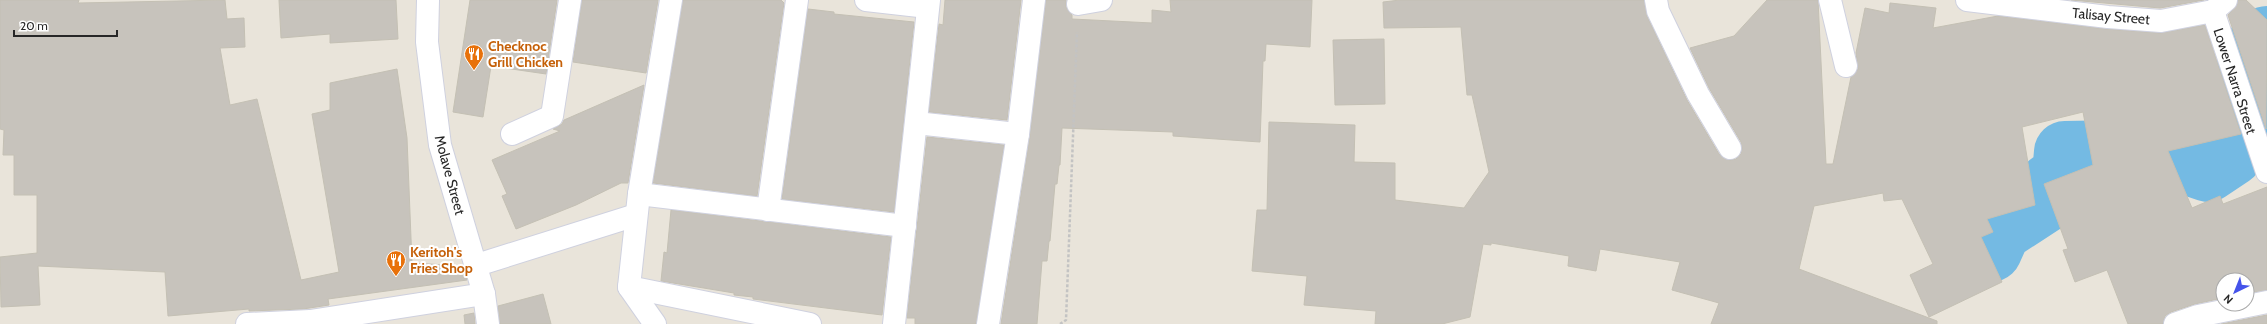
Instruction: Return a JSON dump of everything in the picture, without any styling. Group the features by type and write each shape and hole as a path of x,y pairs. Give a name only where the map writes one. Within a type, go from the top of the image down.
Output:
{"street":[{"name":"Molave Street","path":"428,0 427,42 440,145 477,265 484,294 488,324"},
{"path":"512,134 552,116 570,0"},
{"path":"656,324 630,287 638,204 671,0"},
{"path":"768,210 797,0"},
{"path":"866,0 929,4 894,324"},
{"path":"988,324 1018,134 1034,0"},
{"path":"1078,4 1100,0"},
{"path":"1656,0 1658,11 1698,94 1730,148"},
{"path":"1830,0 1846,66"},
{"name":"Talisay Street","path":"1967,0 2100,17 2161,21 2220,6"},
{"name":"Lower Narra Street","path":"2220,6 2233,76 2267,172"},
{"path":"916,123 1018,134"},
{"path":"477,265 638,204 768,210 905,226"},
{"path":"630,287 810,324"},
{"path":"247,324 310,321 484,294"},
{"path":"2175,324 2198,316 2267,302"}],"path":[{"path":"1060,324 1066,320 1078,4"}],"building":[{"path":"0,0 79,0 78,3 225,0 227,19 244,18 245,47 220,48 230,105 257,99 301,280 339,272 312,114 330,110 330,83 397,69 407,138 412,263 463,266 467,280 328,299 329,305 303,309 249,311 249,309 168,316 165,272 38,266 40,305 1,307 0,257 37,253 37,195 14,195 14,155 3,155 4,130 0,129"},
{"path":"279,0 396,0 398,39 330,43 330,34 281,38"},
{"path":"470,0 557,0 546,74 491,66 483,117 453,112"},
{"path":"582,0 658,0 646,73 573,62"},
{"path":"683,0 781,0 784,3 757,196 653,183"},
{"path":"945,0 1021,0 1007,120 929,112 939,24 943,25"},
{"path":"1046,0 1066,0 1066,7 1072,15 1072,19 1152,23 1152,10 1171,12 1170,0 1312,0 1310,47 1266,44 1265,61 1263,61 1260,142 1173,136 1173,132 1062,128 1060,165 1057,184 1055,184 1047,261 1042,261 1037,324 1001,324 1030,136"},
{"path":"1400,0 1644,0 1647,16 1687,100 1719,154 1730,160 1736,159 1741,154 1741,142 1709,88 1690,48 1734,36 1767,0 1818,0 1826,164 1833,164 1851,77 1858,69 1856,53 1865,8 1889,13 1890,3 1936,8 1933,28 1998,16 2106,29 2160,33 2205,25 2241,134 2168,151 2192,208 2220,196 2223,204 2267,187 2267,290 2255,292 2255,272 2215,272 2215,300 2195,304 2171,312 2165,316 2163,324 2128,324 2107,270 2075,282 2063,250 2068,249 2044,184 2093,165 2083,112 2022,127 2035,205 1987,219 1993,232 1981,237 2002,282 1929,317 1910,275 1933,264 1902,199 1884,201 1883,193 1814,206 1799,269 1937,321 1937,324 1711,324 1719,303 1672,290 1680,262 1600,249 1596,271 1568,266 1569,256 1491,243 1491,245 1483,244 1470,317 1442,324 1375,324 1376,311 1304,305 1307,276 1252,271 1257,210 1267,210 1269,122 1355,125 1354,162 1395,163 1395,200 1464,208 1489,172 1472,95 1467,95 1461,27 1384,28 1383,2"},
{"path":"2071,0 2204,0 2160,8"},
{"path":"2238,0 2246,0 2267,20 2266,129 2228,15 2234,9"},
{"path":"808,9 834,12 834,14 914,22 894,212 782,199"},
{"path":"1384,39 1385,104 1335,105 1333,40"},
{"path":"644,85 628,183 621,183 576,205 516,229 502,196 507,194 492,160 560,131 553,129 562,124 564,120"},
{"path":"927,137 1004,145 976,324 915,324 915,318 907,318"},
{"path":"671,210 891,237 882,315 753,299 753,297 734,295 734,293 661,281 664,252 667,253"},
{"path":"543,294 551,324 500,324 498,306"},
{"path":"474,313 475,324 465,324 464,315"},
{"path":"2267,315 2267,324 2221,324"}],"waterway":[{"path":"1991,251 2000,231 2043,203 2048,185 2063,174 2065,152 2122,151 2155,153 2208,171 2232,155 2248,89 2248,60 2261,39 2267,37"}],"place":[{"name":"Checknoc Grill Chicken","path":"474,71"},
{"name":"Keritoh's Fries Shop","path":"396,277"}]}
